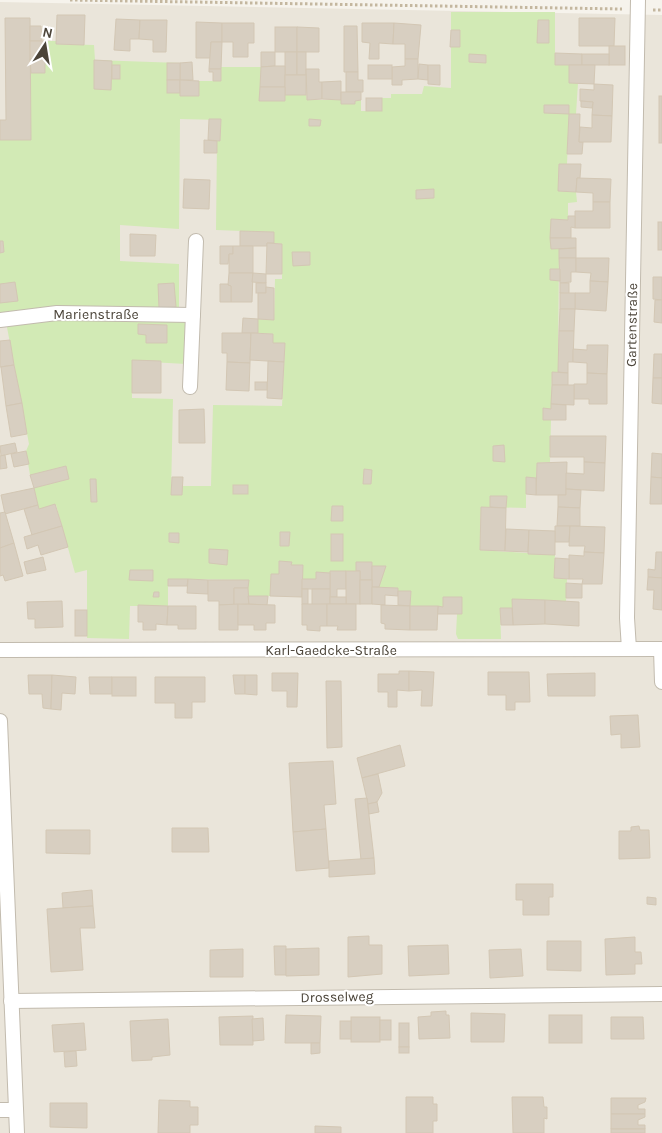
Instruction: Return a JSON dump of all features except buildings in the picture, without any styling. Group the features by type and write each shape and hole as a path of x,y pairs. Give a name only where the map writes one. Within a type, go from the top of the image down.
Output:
{"street":[{"name":"Gartenstraße","path":"629,649 627,618 638,5"},
{"path":"190,387 196,241"},
{"name":"Marienstraße","path":"0,320 57,313 193,316"},
{"name":"Karl-Gaedcke-Straße","path":"0,650 662,649"},
{"path":"662,649 662,682"},
{"path":"0,721 17,1133"},
{"name":"Drosselweg","path":"11,1001 662,994"},
{"path":"0,1110 16,1110"}],"path":[{"path":"70,0 638,5 662,10"}],"shaded area":[{"path":"0,2 662,15 662,1133 0,1133"}],"green space":[{"path":"451,12 555,12 555,65 569,65 569,83 578,83 576,114 569,114 567,164 559,164 558,191 576,192 577,202 568,203 568,220 551,219 551,249 559,249 558,372 552,372 551,409 543,409 543,420 551,420 550,462 537,463 536,478 526,478 526,508 481,507 480,550 555,555 554,578 567,579 566,601 512,599 512,608 500,608 501,639 458,639 456,634 457,614 462,614 462,597 444,597 443,607 410,606 411,591 398,591 398,588 372,587 372,562 356,562 356,571 316,572 316,579 302,579 303,565 291,565 291,562 279,561 279,574 271,574 270,596 248,596 248,580 168,579 168,606 130,606 129,639 87,638 87,570 75,573 56,505 39,509 34,488 69,479 66,466 30,475 26,451 29,444 6,322 58,315 185,317 186,364 132,361 132,398 173,399 171,494 182,495 182,486 211,486 213,405 282,406 285,344 273,343 273,334 258,333 258,319 274,320 275,279 282,279 282,244 274,243 274,232 216,230 217,141 220,141 221,120 180,119 179,229 120,225 120,261 179,264 179,315 71,312 43,313 0,319 0,253 4,252 3,241 0,241 0,140 31,139 30,41 57,41 57,44 94,45 95,60 180,63 181,96 199,96 199,81 221,81 221,67 261,67 260,101 284,101 285,95 306,95 307,100 341,100 342,104 355,104 355,101 361,100 361,111 382,111 382,98 391,98 391,94 422,94 424,86 451,88"}]}
